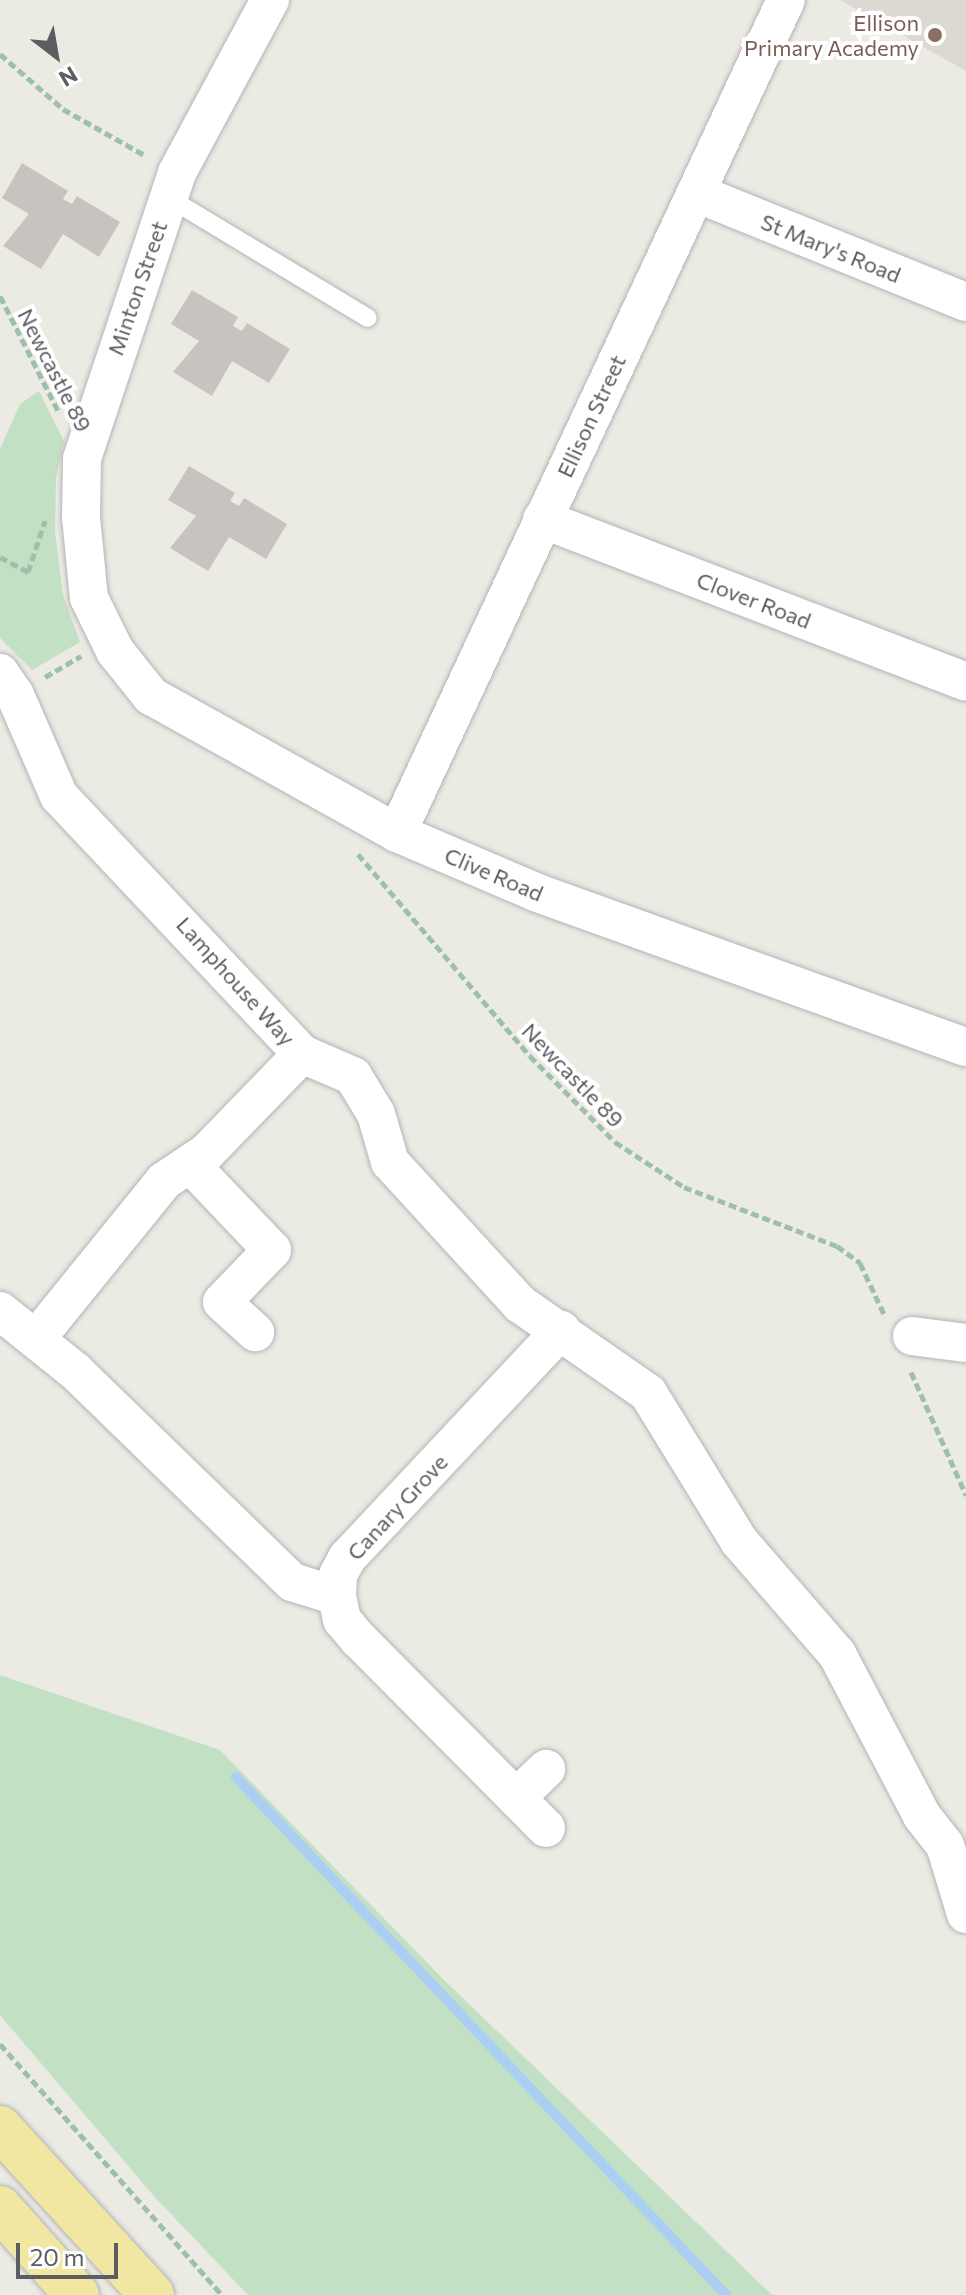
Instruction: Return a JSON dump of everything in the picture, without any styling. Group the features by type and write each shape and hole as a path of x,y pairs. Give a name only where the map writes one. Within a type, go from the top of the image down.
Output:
{"highway":[{"path":"0,2128 152,2295"},
{"path":"0,2208 44,2260"},
{"path":"0,2216 77,2295"}],"street":[{"name":"Minton Street","path":"89,598 81,517 82,459 173,185 270,0"},
{"name":"Ellison Street","path":"397,833 786,0"},
{"name":"St Mary's Road","path":"696,193 966,302"},
{"name":"Clover Road","path":"542,519 966,682"},
{"name":"Clive Road","path":"89,598 110,640 151,696 397,833 535,892 966,1047"},
{"name":"Lamphouse Way","path":"7,684 59,796 302,1054 353,1076 376,1114 390,1162 520,1304 648,1393 739,1541 837,1654 922,1816 945,1845 966,1914"},
{"path":"36,1339 164,1181 190,1164 302,1054"},
{"path":"190,1164 272,1250 222,1302 255,1332"},
{"path":"0,1311 36,1339 292,1582 337,1596 342,1620 359,1640 546,1828"},
{"name":"Canary Grove","path":"337,1596 338,1575 347,1558 561,1330"},
{"path":"903,1335 966,1343"},
{"path":"516,1798 546,1769"}],"lane":[{"path":"173,185 368,318"}],"path":[{"path":"0,54 63,109 173,185"},
{"name":"Newcastle 89","path":"0,296 82,459"},
{"path":"0,557 28,572 46,520 81,517"},
{"path":"7,684 110,640"},
{"name":"Newcastle 89","path":"356,852 530,1056 615,1142 684,1187 837,1246 860,1263 903,1335 966,1495"},
{"path":"0,2044 222,2295"}],"shaded area":[{"name":"Ellison Primary Academy","path":"840,0 966,0 966,71"}],"green space":[{"path":"39,391 64,441 56,478 55,532 63,595 80,642 32,670 0,638 0,449 20,404"},
{"path":"0,1675 220,1750 444,1980 772,2295 248,2295 153,2195 0,2015"}],"building":[{"path":"22,163 68,191 63,199 72,204 77,196 120,222 99,257 63,234 41,269 3,246 29,214 2,198"},
{"path":"192,290 238,317 233,326 242,331 247,323 290,349 269,383 232,361 212,396 173,372 199,341 171,324"},
{"path":"189,466 235,493 230,501 239,506 244,498 287,524 266,559 229,537 208,571 170,548 196,516 168,500"}],"waterway":[{"path":"236,1777 726,2295"}],"place":[{"name":"Ellison Primary Academy","path":"935,35"}]}
